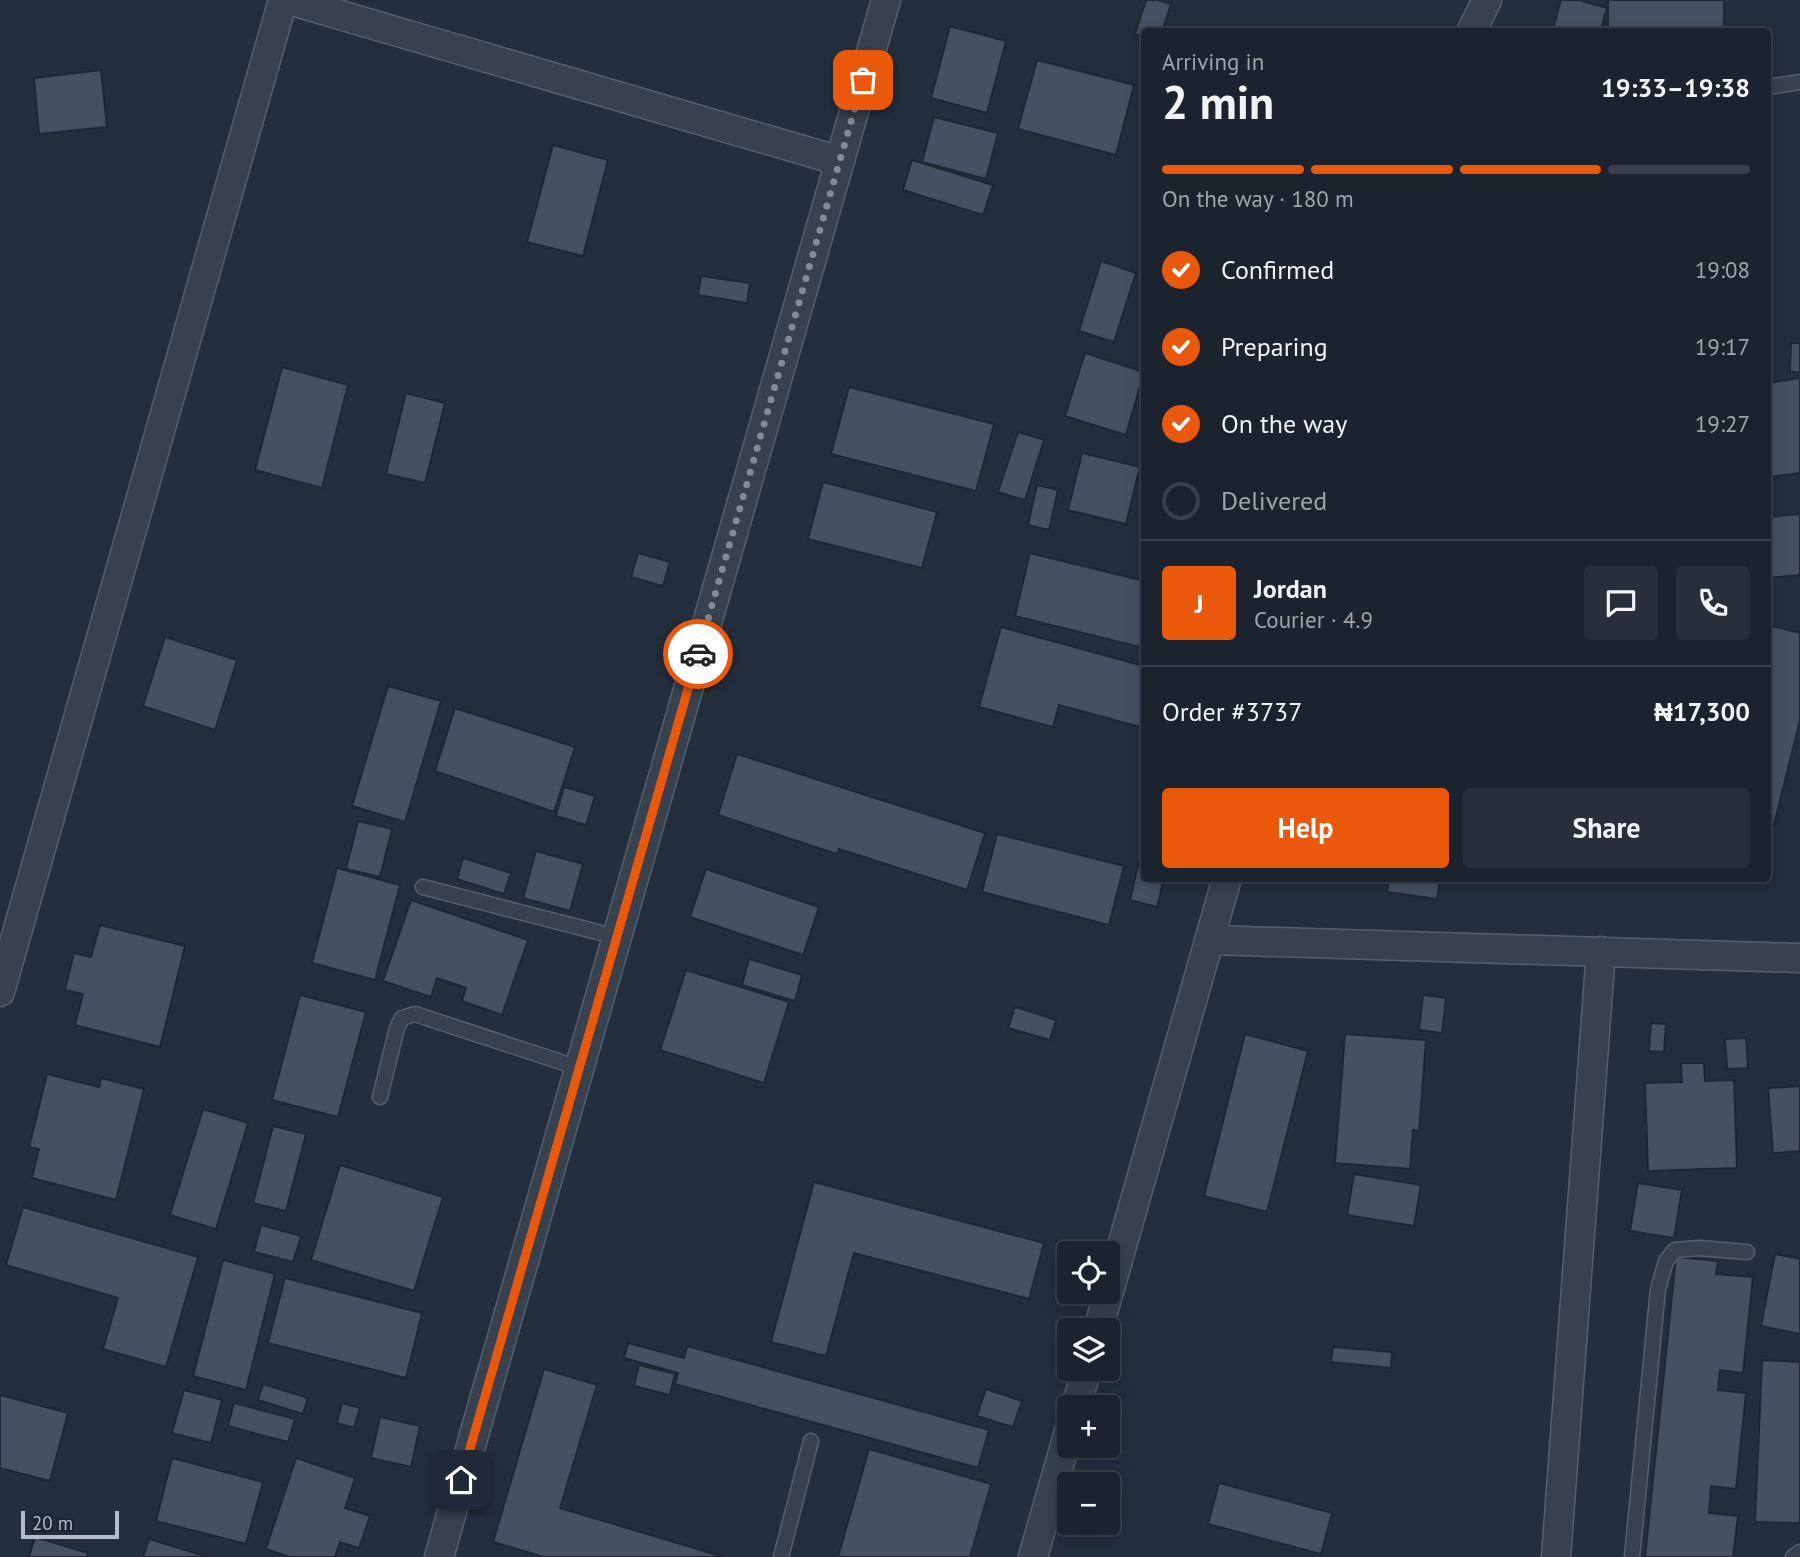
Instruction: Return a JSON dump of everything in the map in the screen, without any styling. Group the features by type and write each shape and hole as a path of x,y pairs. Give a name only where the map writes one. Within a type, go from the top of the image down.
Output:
{"street":[{"path":"0,992 282,0"},
{"path":"289,0 840,161"},
{"path":"439,1557 886,0"},
{"path":"1473,28 1487,0"},
{"path":"1101,1318 1226,882"},
{"path":"1210,940 1800,958"},
{"path":"1556,1557 1601,951"},
{"path":"1033,1557 1061,1458"}],"lane":[{"path":"1771,87 1800,82"},
{"path":"423,887 617,937"},
{"path":"380,1097 397,1028 402,1018 415,1014 579,1068"},
{"path":"1632,1557 1658,1289 1666,1261 1675,1250 1699,1248 1747,1252"},
{"path":"781,1557 811,1441"},
{"path":"1793,1557 1800,1552"}],"building":[{"path":"1146,0 1171,4 1163,28 1141,28 1141,36 1135,34"},
{"path":"1561,0 1579,0 1607,8 1601,28 1553,28"},
{"path":"1608,0 1724,0 1724,28 1608,28"},
{"path":"950,26 1006,41 987,113 931,98"},
{"path":"1037,60 1134,85 1116,155 1018,129"},
{"path":"101,70 107,127 39,134 34,78"},
{"path":"934,117 998,133 986,179 922,162"},
{"path":"553,145 608,160 583,256 527,242"},
{"path":"912,160 993,185 983,215 903,190"},
{"path":"1101,261 1136,273 1114,342 1079,331"},
{"path":"701,276 750,283 747,303 698,295"},
{"path":"1791,343 1800,343 1800,372 1790,372"},
{"path":"1085,353 1141,371 1141,382 1126,435 1065,416"},
{"path":"282,367 348,385 322,488 255,470"},
{"path":"1800,378 1800,473 1771,477 1771,383"},
{"path":"849,387 994,424 976,491 831,454"},
{"path":"406,393 445,403 425,483 386,474"},
{"path":"1018,432 1044,440 1025,500 998,492"},
{"path":"1082,453 1140,467 1126,524 1068,510"},
{"path":"823,482 937,512 922,568 808,539"},
{"path":"1037,485 1058,490 1049,530 1028,525"},
{"path":"1800,514 1800,575 1771,578 1771,517"},
{"path":"638,553 670,562 663,586 631,577"},
{"path":"1030,553 1141,580 1141,647 1015,616"},
{"path":"1771,626 1800,633 1800,720 1774,825 1771,824"},
{"path":"1001,627 1141,665 1141,727 1059,705 1053,727 979,707"},
{"path":"165,637 237,660 215,730 143,706"},
{"path":"388,686 441,701 405,822 352,806"},
{"path":"455,708 575,747 554,812 435,771"},
{"path":"737,754 985,833 967,890 839,849 837,854 718,815"},
{"path":"564,787 595,796 586,825 556,816"},
{"path":"358,821 392,829 380,877 346,869"},
{"path":"997,834 1124,866 1109,925 982,892"},
{"path":"536,851 583,864 570,911 523,898"},
{"path":"463,858 511,873 504,894 457,879"},
{"path":"1139,861 1141,882 1163,882 1157,907 1130,900"},
{"path":"337,868 400,885 375,980 312,963"},
{"path":"706,869 819,907 803,955 690,917"},
{"path":"1388,882 1439,882 1437,899 1387,892"},
{"path":"411,900 528,940 502,1015 462,1001 466,988 437,978 431,997 383,981"},
{"path":"100,925 185,946 160,1047 75,1025 83,994 65,990 74,953 91,957"},
{"path":"749,959 802,975 795,1001 742,985"},
{"path":"686,970 789,1002 764,1083 660,1050"},
{"path":"300,995 366,1012 338,1117 272,1100"},
{"path":"1423,995 1446,998 1442,1033 1419,1030"},
{"path":"1015,1007 1056,1020 1050,1040 1008,1028"},
{"path":"1651,1023 1666,1024 1664,1052 1649,1051"},
{"path":"1245,1034 1308,1051 1267,1212 1204,1196"},
{"path":"1345,1034 1426,1040 1419,1131 1413,1130 1410,1169 1335,1163"},
{"path":"1746,1038 1748,1068 1727,1069 1725,1039"},
{"path":"1681,1063 1704,1063 1705,1081 1734,1080 1737,1168 1648,1171 1645,1083 1682,1082"},
{"path":"47,1074 99,1087 101,1078 144,1089 116,1200 32,1178 39,1149 29,1147"},
{"path":"1800,1086 1800,1151 1773,1153 1768,1088"},
{"path":"203,1109 248,1123 216,1229 170,1215"},
{"path":"273,1126 306,1134 286,1211 253,1203"},
{"path":"340,1165 443,1197 414,1291 311,1260"},
{"path":"1354,1174 1421,1185 1414,1226 1347,1215"},
{"path":"814,1182 1044,1243 1029,1299 854,1253 826,1356 771,1342"},
{"path":"1638,1183 1682,1190 1674,1238 1630,1231"},
{"path":"23,1207 198,1257 166,1367 103,1349 118,1298 6,1265"},
{"path":"261,1225 301,1236 293,1262 254,1252"},
{"path":"1775,1254 1800,1259 1800,1334 1761,1326"},
{"path":"1676,1257 1718,1261 1716,1274 1753,1277 1743,1373 1720,1370 1718,1390 1746,1393 1736,1489 1711,1486 1709,1513 1738,1516 1733,1557 1645,1557"},
{"path":"223,1260 275,1274 246,1390 193,1376"},
{"path":"285,1278 422,1313 406,1378 268,1343"},
{"path":"628,1343 684,1358 687,1346 989,1430 978,1468 675,1384 678,1373 624,1358"},
{"path":"1333,1347 1392,1352 1391,1368 1331,1362"},
{"path":"1762,1360 1800,1362 1800,1523 1755,1522"},
{"path":"639,1365 675,1374 670,1395 634,1386"},
{"path":"544,1369 597,1385 560,1508 724,1557 544,1557 493,1542"},
{"path":"263,1384 308,1398 303,1414 258,1400"},
{"path":"986,1389 1022,1401 1013,1427 977,1416"},
{"path":"184,1390 222,1400 211,1443 172,1433"},
{"path":"0,1395 68,1413 50,1481 0,1468"},
{"path":"234,1403 295,1419 288,1442 228,1426"},
{"path":"342,1403 360,1408 354,1428 337,1423"},
{"path":"380,1417 420,1426 411,1467 371,1458"},
{"path":"869,1449 991,1484 970,1557 838,1557"},
{"path":"172,1458 263,1482 246,1544 156,1521"},
{"path":"296,1458 355,1478 345,1508 370,1516 359,1548 340,1542 335,1557 290,1557 266,1549"},
{"path":"1219,1483 1332,1513 1321,1554 1208,1524"},
{"path":"35,1537 88,1553 87,1557 29,1557"},
{"path":"149,1539 208,1557 143,1557"}],"way so far":[{"path":"698,654 863,80"}],"route":[{"path":"461,1480 698,654"}]}
